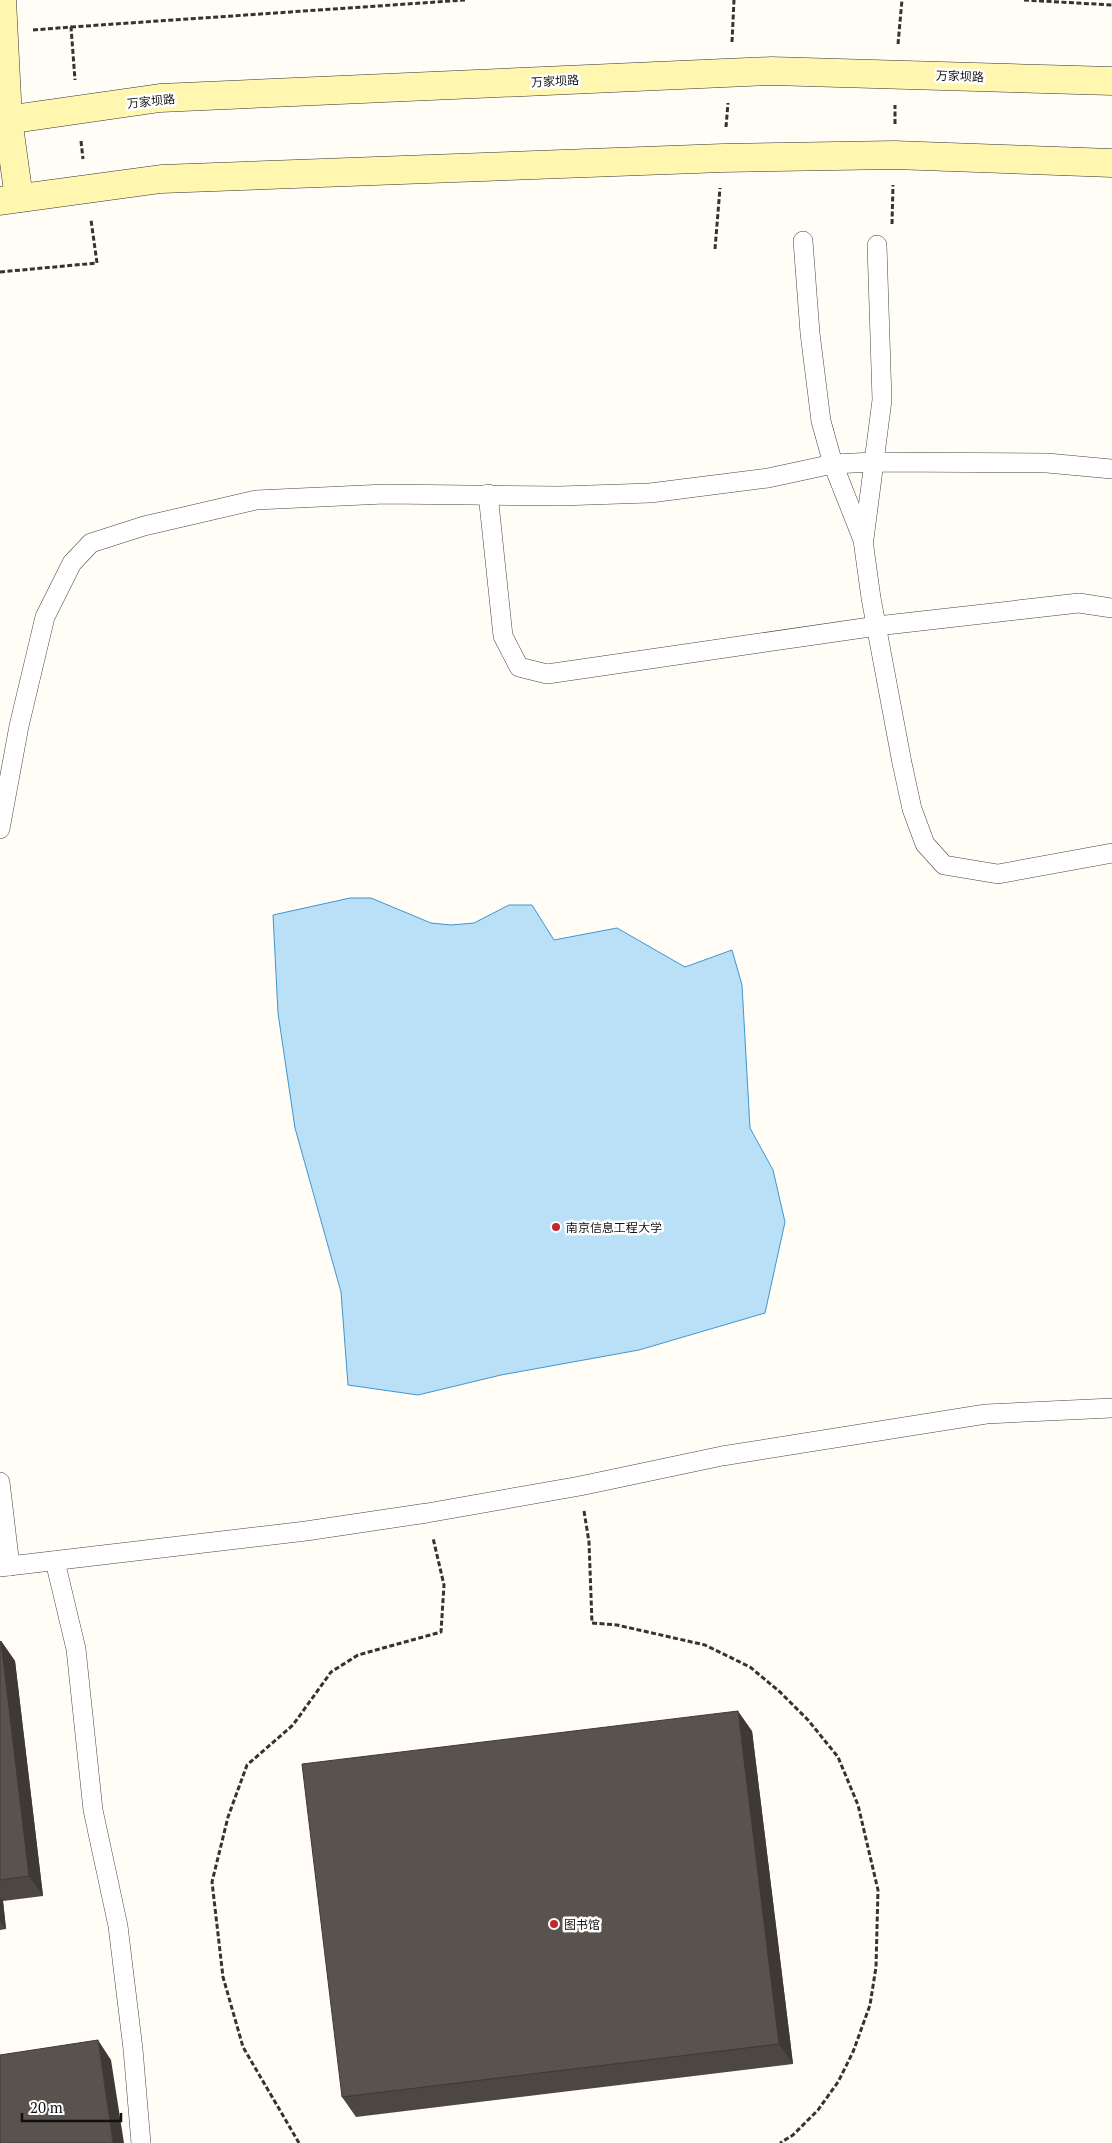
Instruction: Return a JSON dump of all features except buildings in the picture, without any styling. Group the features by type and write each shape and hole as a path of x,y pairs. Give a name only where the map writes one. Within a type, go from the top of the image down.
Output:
{"main road":[{"path":"2,0 4,120 10,199 161,179 723,158 894,155 1112,163"},
{"name":"万家坝路","path":"4,120 160,98 771,71 1112,81"}],"lane":[{"path":"863,540 882,400 884,239"},
{"path":"803,241 810,333 821,421 833,464 863,540 876,626 912,809 925,844 944,865 998,874 1112,853"},
{"path":"0,829 19,726 45,617 72,563 91,542 144,526 256,500 385,494 560,496 650,493 768,478 833,464 874,462 1047,463 1112,469"},
{"path":"488,494 503,636 519,668 547,674 876,626 1079,603 1112,608"},
{"path":"0,1482 5,1566 306,1531 427,1513 580,1486 722,1456 986,1414 1112,1408"},
{"path":"55,1561 76,1649 93,1810 118,1926 133,2049 141,2143"}],"path":[{"path":"4,33 466,0"},
{"path":"715,248 731,73 734,0"},
{"path":"884,239 894,155 896,75 902,0"},
{"path":"1024,0 1112,5"},
{"path":"0,272 97,263 77,110 71,27"},
{"path":"580,1486 589,1542 592,1623 625,1626 705,1645 750,1667 808,1720 838,1758 858,1805 878,1890 876,1967 870,2005 853,2052 838,2082 818,2110 793,2134 780,2143"},
{"path":"299,2143 243,2047 223,1977 212,1882 228,1818 248,1765 293,1725 331,1672 358,1655 441,1632 444,1585 427,1513"}],"water":[{"path":"350,898 371,898 431,923 451,925 474,923 509,905 532,905 554,940 617,928 685,967 732,950 742,985 750,1128 773,1170 785,1222 765,1313 639,1350 501,1375 418,1395 348,1385 341,1292 295,1128 278,1013 273,915"}],"place":[{"name":"南京信息工程大学","path":"556,1227"},
{"name":"图书馆","path":"554,1924"}]}
